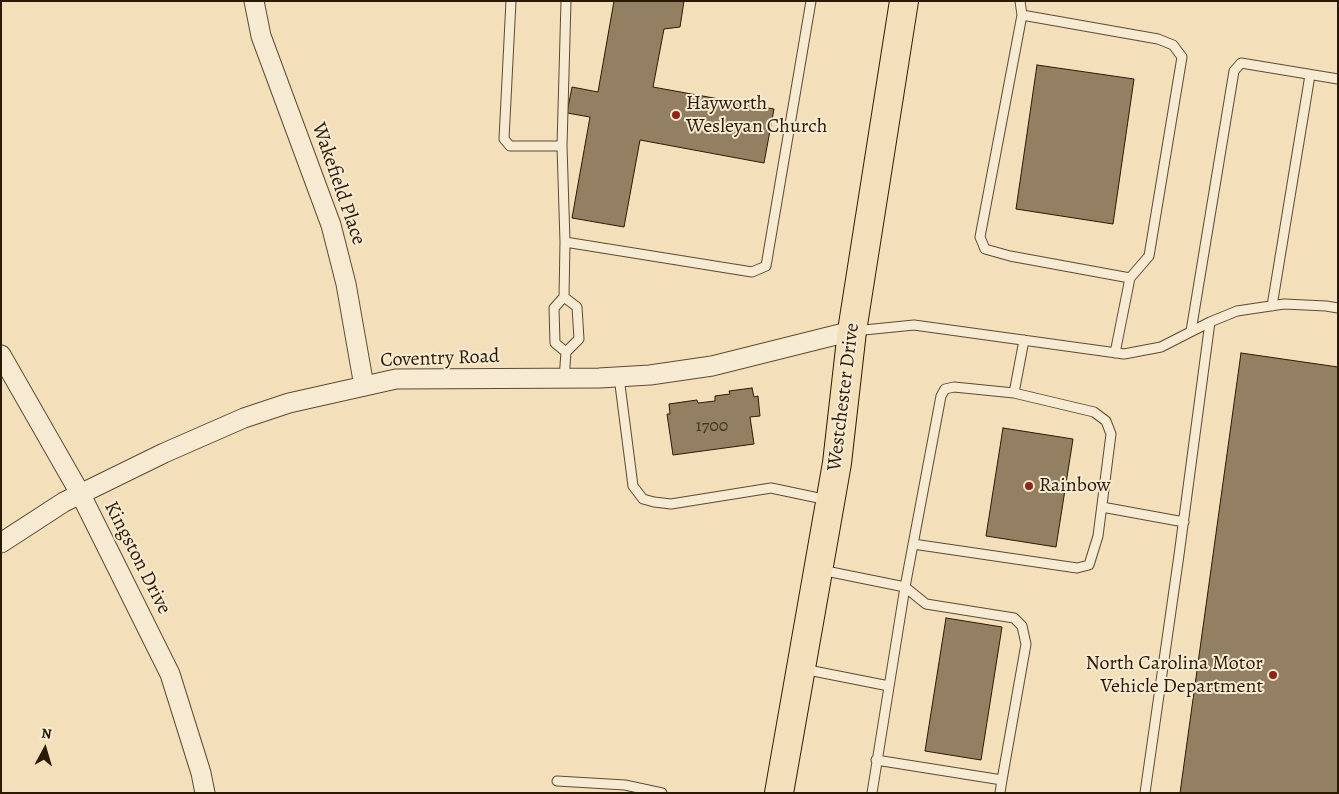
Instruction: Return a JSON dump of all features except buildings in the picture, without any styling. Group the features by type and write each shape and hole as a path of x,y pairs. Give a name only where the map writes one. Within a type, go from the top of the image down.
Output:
{"main road":[{"name":"Westchester Drive","path":"779,793 837,463 852,331 904,1"}],"street":[{"name":"Wakefield Place","path":"254,1 261,36 331,225 346,284 364,386"},
{"name":"Coventry Road","path":"1,543 64,502 164,453 244,418 289,403 396,379 620,377 712,366 852,331"},
{"name":"Kingston Drive","path":"1,355 81,495 170,674 206,793"}],"lane":[{"path":"511,1 504,139 510,146 562,146"},
{"path":"566,1 562,146 565,242 564,297 554,308 555,343 566,352"},
{"path":"565,242 752,272 766,266 811,1"},
{"path":"1020,1 1022,15 980,237 985,249 1010,256 1130,278"},
{"path":"1022,15 1158,39 1173,45 1182,57 1149,256 1130,278 1114,353"},
{"path":"1191,331 1234,71 1241,63 1338,79"},
{"path":"1272,306 1310,75"},
{"path":"564,297 577,307 578,339 566,352 564,378"},
{"path":"852,331 914,325 1124,354 1161,347 1191,331 1237,311 1284,304 1338,308"},
{"path":"1145,793 1184,522 1210,322"},
{"path":"1014,394 1024,340"},
{"path":"620,377 633,486 643,499 671,504 771,488 830,500"},
{"path":"872,793 905,587 913,544 941,396 945,389 954,387 1014,394 1094,412 1106,421 1112,434 1098,536 1089,565 1077,568 913,544"},
{"path":"1102,507 1184,522"},
{"path":"818,569 905,587 926,604 1014,618 1022,626 1026,644 1000,793"},
{"path":"800,669 889,686"},
{"path":"876,760 1002,780"},
{"path":"557,781 597,788 625,785 662,793"}],"place":[{"name":"Hayworth Wesleyan Church","path":"676,115"},
{"name":"Rainbow","path":"1029,486"},
{"name":"North Carolina Motor Vehicle Department","path":"1273,675"}]}
